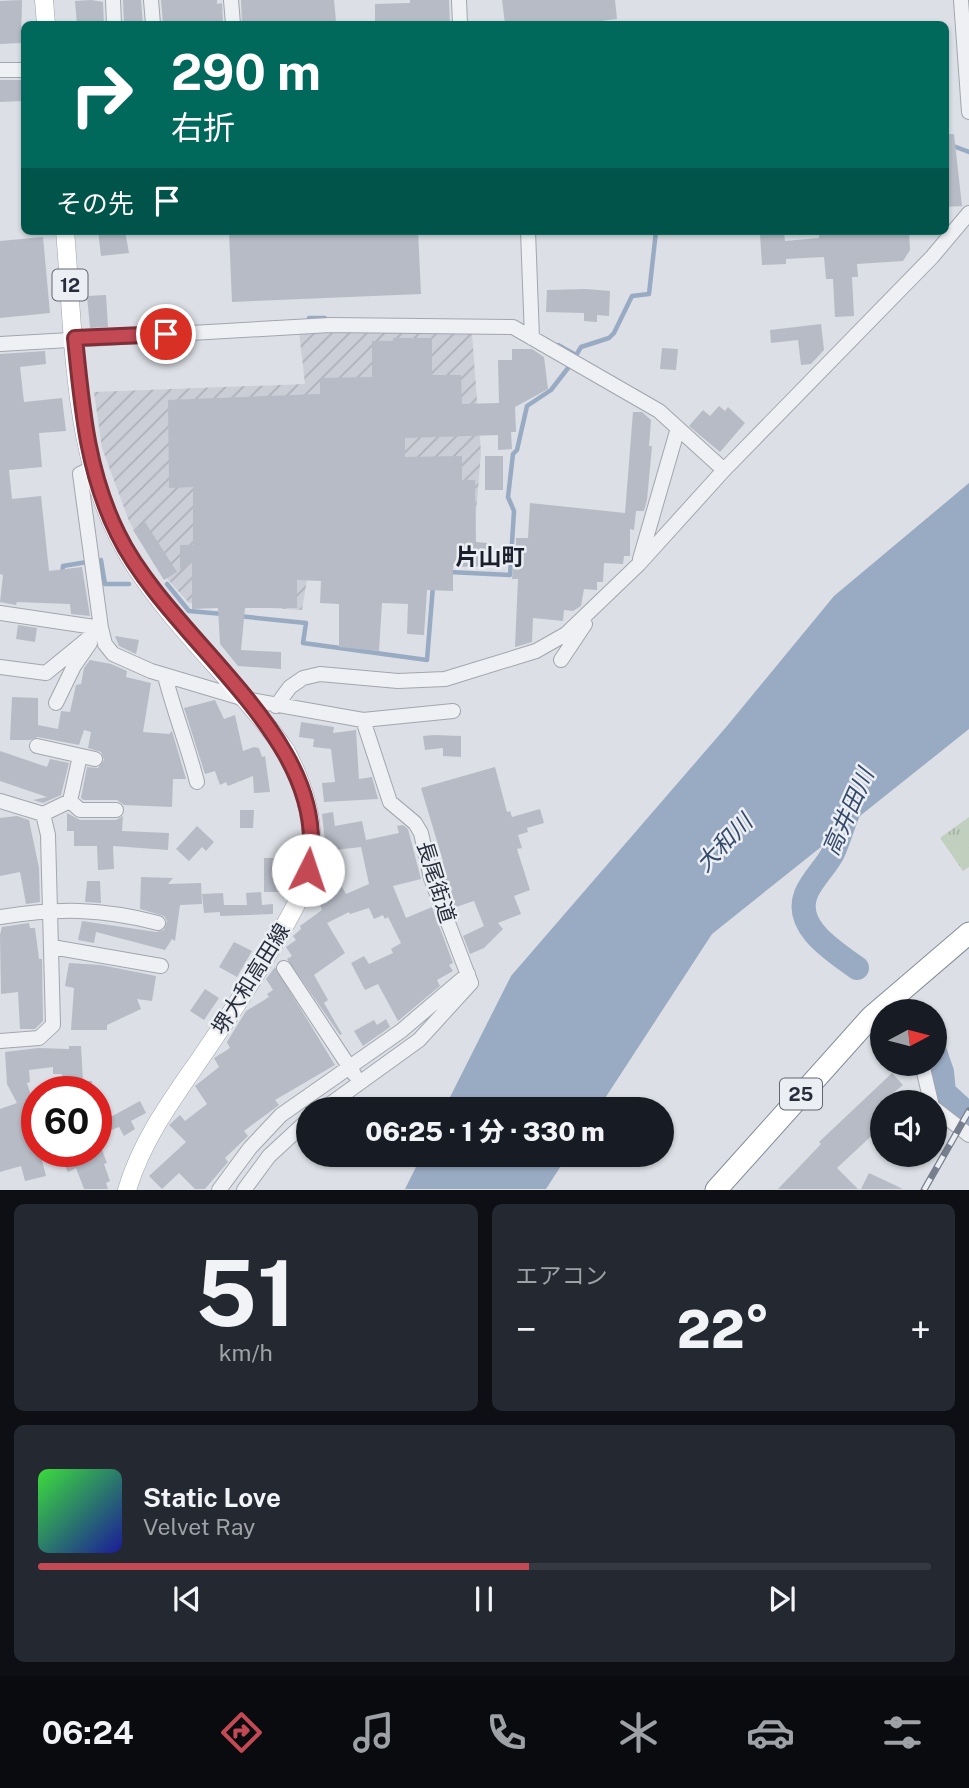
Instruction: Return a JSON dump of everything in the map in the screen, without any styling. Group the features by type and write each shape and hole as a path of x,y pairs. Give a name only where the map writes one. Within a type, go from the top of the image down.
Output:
{"highway":[{"name":"25","path":"902,999 969,933"},
{"name":"25","path":"716,1189 870,1030"}],"main road":[{"path":"44,0 46,21"},
{"name":"堺大和高田線","path":"65,235 85,435 92,468 106,508 134,563 181,626 286,751 300,777 309,806 311,831 311,855 305,884 268,955 148,1135 132,1187"}],"street":[{"path":"113,0 114,21"},
{"path":"151,0 153,21"},
{"path":"231,0 233,21"},
{"path":"459,0 460,21"},
{"path":"961,0 969,112"},
{"path":"0,71 21,70"},
{"path":"276,706 290,687 303,678 320,674 421,681 487,669 546,646 566,634 639,564 724,470 932,257 969,213"},
{"path":"528,235 532,338"},
{"path":"0,344 330,325 513,327 659,411 724,470"},
{"path":"639,564 678,428"},
{"path":"92,468 80,474 101,628 105,644 113,654 127,663 165,676 276,706 363,720 453,710"},
{"path":"561,660 600,603"},
{"path":"0,613 101,628"},
{"path":"0,667 46,673 101,628"},
{"path":"56,704 74,666 101,628"},
{"path":"165,676 175,718 189,748 197,782"},
{"name":"長尾街道","path":"363,720 390,802 415,823 421,833 431,878 468,974"},
{"path":"37,746 95,760"},
{"path":"70,801 80,756"},
{"path":"0,801 43,814 70,801"},
{"path":"70,801 80,810 116,810"},
{"path":"0,1041 39,1038 53,1025 48,835 43,814"},
{"path":"0,917 50,909 101,910 158,923"},
{"path":"52,947 161,966"},
{"path":"284,968 347,1068 360,1081"},
{"path":"219,1189 250,1148 281,1115 401,1031 468,974 471,984 466,992 419,1040 339,1097"},
{"path":"947,1118 969,1135"},
{"path":"244,1189 269,1156 296,1131"}],"shaded area":[{"path":"299,332 472,334 481,453 472,562 309,567 302,610 189,603 154,564 129,521 102,448 94,392 305,384"}],"green space":[{"path":"969,817 969,867 963,871 940,838"}],"water":[{"name":"大和川","path":"969,483 969,729 712,934 606,1097 450,1097 511,976 727,726 834,596"},
{"path":"416,1167 560,1167 546,1189 405,1189"}],"building":[{"path":"22,0 21,43 0,44 0,1"},
{"path":"123,0 141,0 143,21 124,21"},
{"path":"161,0 217,0 217,4 222,3 223,21 163,21"},
{"path":"241,0 334,0 336,21 242,21"},
{"path":"410,0 449,0 450,21 375,21 375,4 410,3"},
{"path":"502,0 615,0 617,19 600,21 505,21"},
{"path":"75,1 103,2 104,21 77,21"},
{"path":"0,80 21,80 21,101 0,102"},
{"path":"949,134 954,134 962,206 949,207"},
{"path":"98,235 126,235 129,253 101,256"},
{"path":"229,235 418,235 421,294 232,302"},
{"path":"760,235 784,235 785,241 819,238 819,235 909,235 910,250 903,261 857,264 858,277 852,277 854,316 835,317 833,279 826,279 824,257 786,259 786,264 762,265"},
{"path":"43,237 50,313 0,318 0,241"},
{"path":"547,290 610,291 609,316 597,315 597,322 584,321 584,313 546,312"},
{"path":"106,295 108,327 90,328 87,296"},
{"path":"821,324 824,350 811,364 801,365 798,340 771,343 770,330"},
{"path":"393,338 432,338 432,375 461,375 462,404 499,403 498,360 512,360 512,349 532,349 544,357 548,389 515,407 516,432 511,432 512,449 498,450 498,435 405,438 405,457 462,456 462,480 475,480 476,542 487,543 487,566 453,567 453,591 427,590 424,635 407,634 408,604 382,603 379,651 339,647 339,604 320,603 321,581 297,580 297,608 245,608 241,650 281,652 281,669 238,666 220,644 218,608 192,609 192,563 180,570 180,545 193,545 193,487 169,488 168,400 320,394 320,378 372,377 372,341 393,341"},
{"path":"662,348 678,349 676,370 660,369"},
{"path":"45,351 46,364 20,367 24,402 62,398 66,431 39,433 42,467 9,470 12,499 41,496 49,571 82,567 90,616 71,614 70,604 17,602 16,605 0,602 3,575 0,574 0,354"},
{"path":"719,406 725,411 728,407 745,423 720,452 689,426 703,410 710,416"},
{"path":"633,412 642,412 651,420 649,446 652,446 647,500 644,511 636,511 634,530 630,529 630,556 624,556 623,564 604,563 603,582 597,582 597,590 584,589 581,606 573,611 564,610 563,621 533,618 532,642 515,647 518,579 512,579 513,568 516,568 516,538 528,538 530,503 625,513"},
{"path":"485,456 503,456 503,490 485,490"},
{"path":"145,522 177,572 164,580 133,530"},
{"path":"18,625 37,628 35,642 16,639"},
{"path":"115,636 139,640 136,654 119,646"},
{"path":"90,660 111,664 127,671 126,677 151,683 143,732 169,734 172,731 186,779 173,779 172,807 124,805 117,800 81,798 87,767 98,768 104,760 101,752 88,748 91,732 84,730 79,745 38,737 30,740 10,740 12,697 38,698 38,725 58,729 61,711 70,712 76,685 81,684 84,668"},
{"path":"215,700 224,719 235,715 243,751 259,748 262,757 265,756 270,792 254,793 253,776 228,786 226,782 220,785 215,771 205,774 184,708"},
{"path":"301,722 334,727 333,733 356,730 359,779 372,777 378,799 324,802 322,783 335,782 331,749 313,747 314,739 299,737"},
{"path":"423,736 461,736 461,757 443,756 443,748 425,750"},
{"path":"0,751 47,767 50,759 69,763 61,795 43,803 33,800 47,797 0,781"},
{"path":"495,767 507,812 510,811 512,817 540,809 544,823 527,828 528,832 518,835 522,848 517,849 530,890 514,896 521,914 498,923 503,929 484,948 470,954 463,936 484,926 474,901 453,908 437,862 443,861 421,788"},
{"path":"240,810 254,810 253,828 240,828"},
{"path":"333,812 335,826 362,821 366,840 399,833 397,826 403,825 408,829 421,879 393,886 406,918 432,907 453,963 449,965 453,971 437,980 440,986 398,1021 378,984 365,990 351,963 364,956 369,964 393,953 391,949 401,943 388,917 385,919 383,915 374,919 369,908 350,914 349,912 327,923 345,953 314,975 328,1000 324,1003 342,1034 340,1035 287,959 292,956 286,947 296,940 293,936 301,929 300,926 322,910 319,902 331,896 324,882 336,876 346,894 369,884 361,847 326,851 322,814"},
{"path":"67,813 80,820 116,820 123,816 122,831 169,833 168,850 113,846 114,869 98,870 97,846 74,846 74,831 67,831"},
{"path":"17,816 29,820 39,868 40,902 26,904 20,872 0,876 0,818"},
{"path":"197,826 214,842 206,851 202,847 189,861 176,849"},
{"path":"264,858 281,858 280,892 264,892"},
{"path":"141,877 173,878 168,884 201,883 202,904 180,905 175,941 172,939 165,950 96,932 94,943 78,940 82,921 156,932 164,930 167,921 164,916 140,909"},
{"path":"87,881 100,881 101,903 85,902"},
{"path":"261,892 262,905 273,904 273,914 220,916 220,912 204,913 202,894 223,893 224,905 247,905 246,893"},
{"path":"29,923 30,928 35,928 39,959 42,959 43,1021 35,1029 20,1029 18,992 1,994 0,935 2,927"},
{"path":"234,942 252,951 237,977 219,967"},
{"path":"69,963 101,965 156,976 152,1001 137,999 141,1009 107,1025 107,1030 71,1030 74,988 65,986"},
{"path":"275,967 335,1065 275,1100 279,1105 244,1131 248,1136 225,1158 228,1162 205,1189 195,1189 179,1173 162,1189 149,1176 186,1142 169,1125 180,1115 185,1121 207,1104 195,1086 219,1067 214,1058 230,1048 227,1042 246,1011 269,997 267,994 273,990 266,979"},
{"path":"205,989 219,998 204,1020 190,1011"},
{"path":"386,1019 390,1027 363,1046 354,1031 374,1020 377,1025"},
{"path":"69,1046 81,1046 83,1076 53,1074 53,1067 29,1070 30,1076 21,1076 21,1166 0,1172 0,1109 17,1103 7,1084 5,1052 38,1048 69,1049"},
{"path":"889,1076 895,1076 903,1085 897,1090 874,1090"},
{"path":"870,1094 870,1137 837,1168 858,1189 778,1189 821,1144 819,1142"},
{"path":"140,1101 146,1113 131,1121 135,1129 124,1136 119,1127 112,1130 112,1116"},
{"path":"21,1167 44,1167 46,1176 25,1181"},
{"path":"66,1167 105,1167 110,1181 106,1183 108,1189 84,1189 76,1168 68,1172"},
{"path":"869,1173 903,1189 861,1189"}],"waterway":[{"path":"949,144 969,152"},
{"path":"575,357 581,347 609,338 614,333 632,296 649,294 656,235"},
{"path":"309,318 325,318"},
{"path":"558,345 576,355"},
{"path":"449,572 510,575 514,511 508,497 513,454 517,450 527,406 551,390 568,368"},
{"path":"101,560 105,584 129,584"},
{"path":"62,574 63,566 87,562"},
{"path":"167,584 189,611 223,614"},
{"path":"238,616 306,623 303,643 427,660 433,586"},
{"name":"高井田川","path":"852,803 833,853 806,894 804,906 805,917 818,937 857,968"},
{"name":"高井田川","path":"942,1076 944,1092 969,1115"}],"railway":[{"path":"924,1190 969,1111"}],"district":[{"name":"片山町","path":"490,557"}],"route":[{"path":"166,334 75,338 86,445 92,468 118,535 153,592 269,727 300,777 309,806 311,855 308,870"}]}
